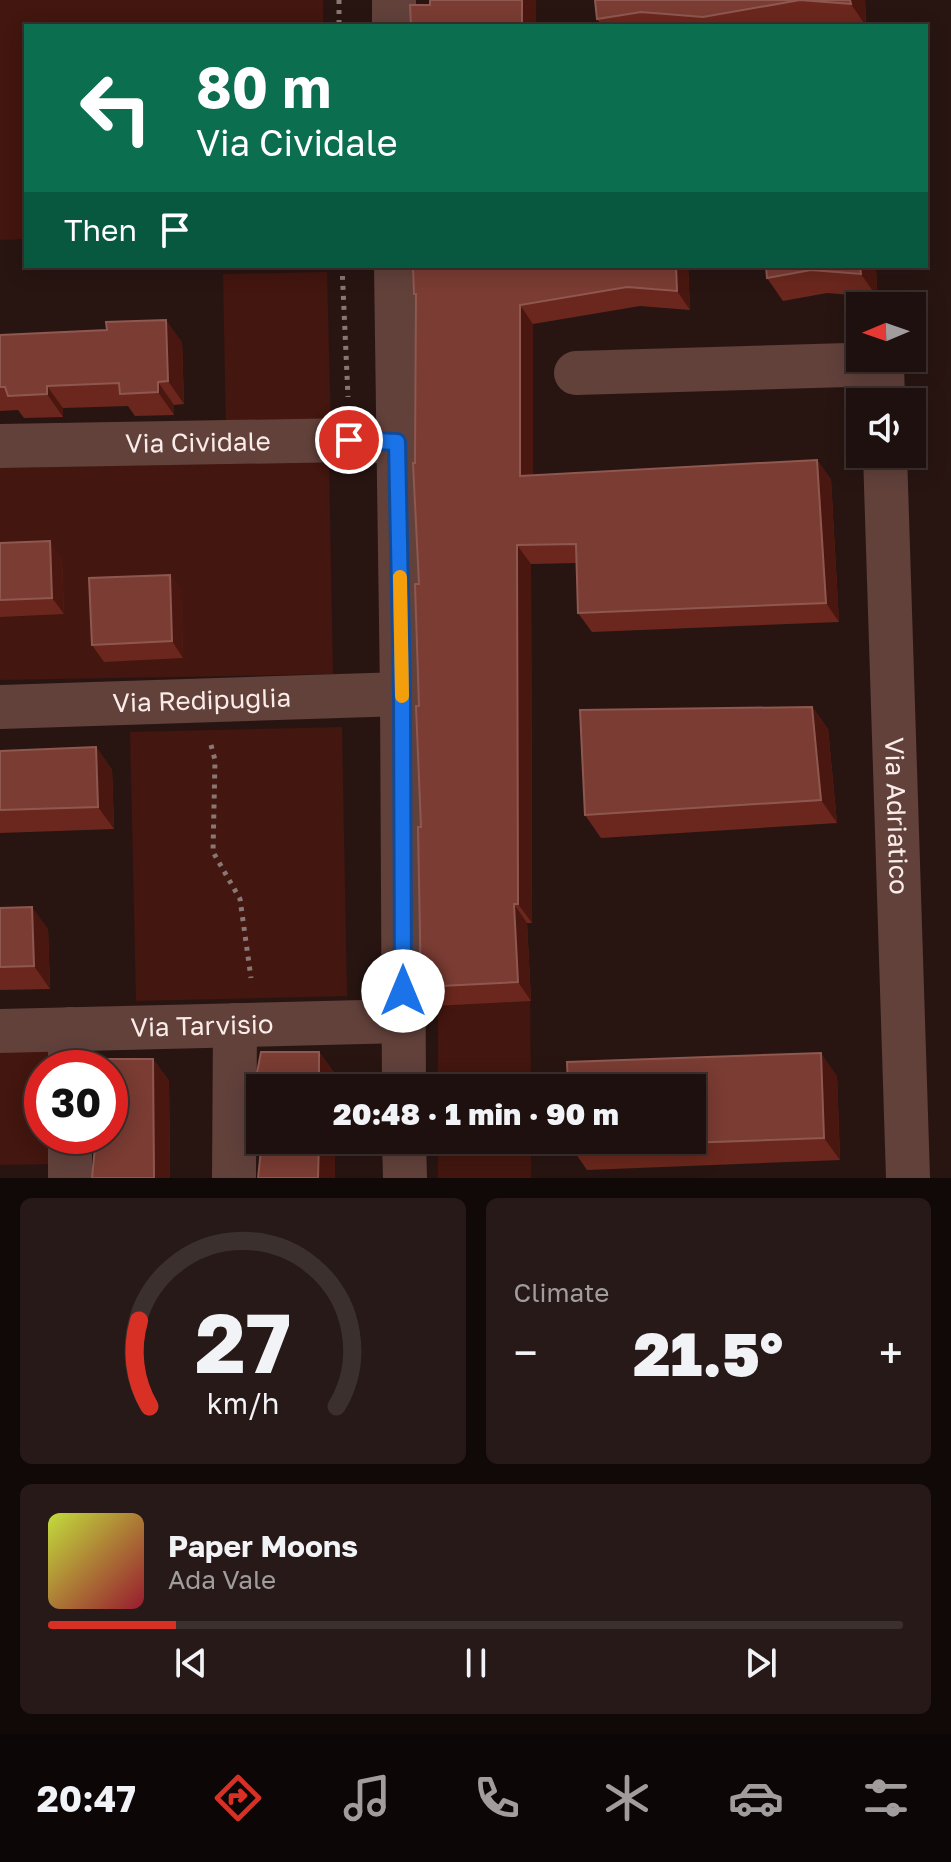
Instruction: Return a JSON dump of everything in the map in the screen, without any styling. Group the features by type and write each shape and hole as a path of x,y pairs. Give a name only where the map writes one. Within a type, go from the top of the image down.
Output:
{"street":[{"path":"394,0 394,24"},
{"path":"396,268 404,1074"},
{"path":"576,373 882,364 883,388"},
{"name":"Via Cividale","path":"0,446 349,440 397,442"},
{"name":"Via Adriatico","path":"885,468 908,1178"},
{"name":"Via Redipuglia","path":"0,707 402,694"},
{"path":"234,1178 243,1006"},
{"name":"Via Tarvisio","path":"0,1031 70,1048 243,1006 403,1021"},
{"path":"70,1154 70,1178"},
{"path":"404,1154 405,1178"}],"path":[{"path":"339,0 339,24"},
{"path":"198,701 215,760 213,852 240,899 243,1006"}],"shaded area":[{"path":"0,0 323,0 323,24 24,24 24,239 0,240"},
{"path":"327,272 331,431 226,433 223,274"},
{"path":"329,461 333,674 0,680 0,468"},
{"path":"342,727 347,996 136,1001 130,732"},
{"path":"530,995 531,1074 438,1074 438,1002"},
{"path":"0,1046 52,1046 52,1050 24,1050 24,1154 54,1154 54,1164 0,1165"},
{"path":"438,1154 531,1154 531,1178 438,1178"}],"building":[{"path":"430,0 522,0 522,24 411,24 410,5 430,5"},
{"path":"595,0 800,0 703,17 641,12 597,19"},
{"path":"800,0 850,0 851,4"},
{"path":"413,268 676,268 677,291 627,287 520,305 520,476 817,460 826,603 578,613 576,544 517,545 518,904 514,904 518,982 421,987 415,584 419,584 413,463"},
{"path":"766,268 860,268 861,274 811,270 767,278"},
{"path":"166,320 168,381 158,382 158,392 120,394 119,383 47,386 47,394 8,396 5,387 0,387 0,335 107,330 106,322"},
{"path":"50,541 52,598 0,600 0,543"},
{"path":"170,575 172,641 92,645 89,578"},
{"path":"812,707 821,800 585,815 580,710"},
{"path":"96,747 98,807 0,810 0,751"},
{"path":"32,907 34,966 0,967 0,908"},
{"path":"261,1052 319,1052 319,1074 257,1074"},
{"path":"821,1053 824,1138 706,1142 706,1074 567,1074 567,1062"},
{"path":"128,1059 153,1059 154,1178 92,1178 94,1154 128,1154"},
{"path":"261,1154 319,1154 318,1178 258,1178"}],"slow traffic":[{"path":"400,577 402,696"}],"route":[{"path":"349,440 397,442 403,991"}]}
